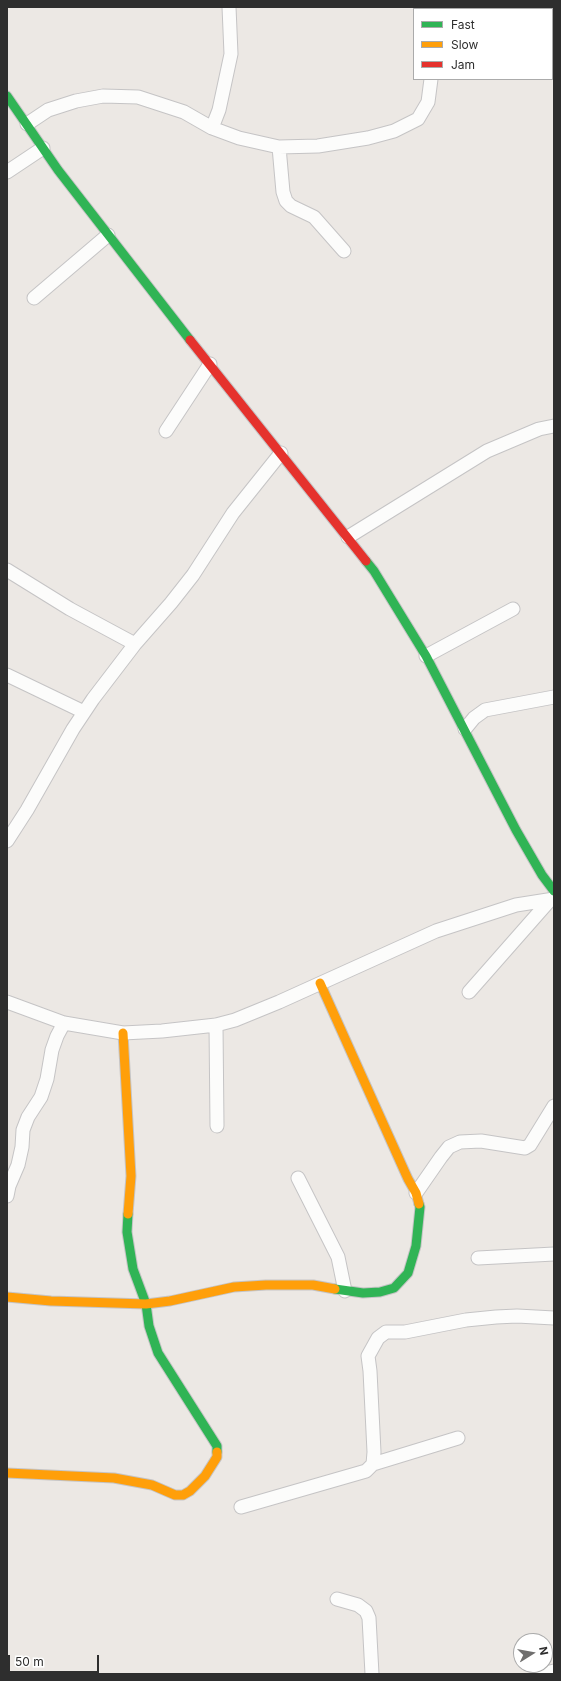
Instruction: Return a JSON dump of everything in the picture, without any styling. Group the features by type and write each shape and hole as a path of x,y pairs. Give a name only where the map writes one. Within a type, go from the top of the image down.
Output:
{"street":[{"path":"212,128 220,110 232,54 229,7"},
{"path":"27,124 48,110 76,101 103,96 138,97 165,104 184,112 212,128 239,138 279,147 318,146 368,138 394,131 418,119 428,102 431,80"},
{"path":"7,96 43,148 108,235 374,571 426,656 516,830 553,896"},
{"path":"279,147 283,192 286,202 314,217 344,251"},
{"path":"7,172 43,148"},
{"path":"34,298 108,235"},
{"path":"166,431 210,364"},
{"path":"348,537 487,451 539,430 554,426"},
{"path":"7,841 27,810 84,712 134,644 171,603 193,575 233,514 281,453"},
{"path":"7,570 70,609 134,644"},
{"path":"426,656 513,609"},
{"path":"7,675 84,712"},
{"path":"465,729 474,718 485,710 554,697"},
{"path":"7,1002 64,1023 123,1033 162,1031 216,1025 235,1020 279,1002 436,930 516,905 553,896"},
{"path":"469,992 553,896"},
{"path":"7,1297 51,1301 146,1304 170,1301 234,1287 313,1285 363,1293 380,1292 394,1288 408,1273 416,1246 420,1207 416,1193 408,1179 320,983"},
{"path":"7,1196 9,1186 18,1165 22,1147 23,1130 41,1096 47,1080 52,1050 64,1023"},
{"path":"216,1025 217,1126"},
{"path":"7,1473 114,1478 152,1485 171,1493 183,1495 190,1491 205,1476 217,1457 217,1446 158,1353 149,1326 146,1304 133,1269 127,1232 131,1176 123,1033"},
{"path":"416,1193 440,1157 449,1147 460,1142 481,1141 525,1148 530,1145 554,1106"},
{"path":"298,1178 338,1257 345,1290"},
{"path":"478,1258 554,1254"},
{"path":"373,1464 374,1444 368,1356 378,1338 386,1332 405,1332 466,1320 517,1316 554,1318"},
{"path":"241,1507 366,1471 373,1464 458,1438"},
{"path":"337,1599 358,1605 366,1611 368,1618 372,1674"},
{"path":"541,1674 554,1671"}],"traffic: fast":[{"path":"7,96 58,170 190,340"},
{"path":"366,561 374,571 426,656 516,830 542,875 554,891"},
{"path":"335,1289 363,1293 380,1292 394,1288 408,1273 416,1246 420,1207 419,1204"},
{"path":"128,1214 127,1232 133,1269 146,1304 149,1326 158,1353 217,1446 217,1452"}],"traffic: slow":[{"path":"320,983 408,1179 416,1193 419,1204"},
{"path":"123,1033 131,1176 128,1214"},
{"path":"7,1297 51,1301 146,1304 170,1301 234,1287 313,1285 335,1289"},
{"path":"7,1473 114,1478 152,1485 175,1495 183,1495 190,1491 205,1476 217,1457 217,1452"}],"traffic: jam":[{"path":"190,340 366,561"}]}
